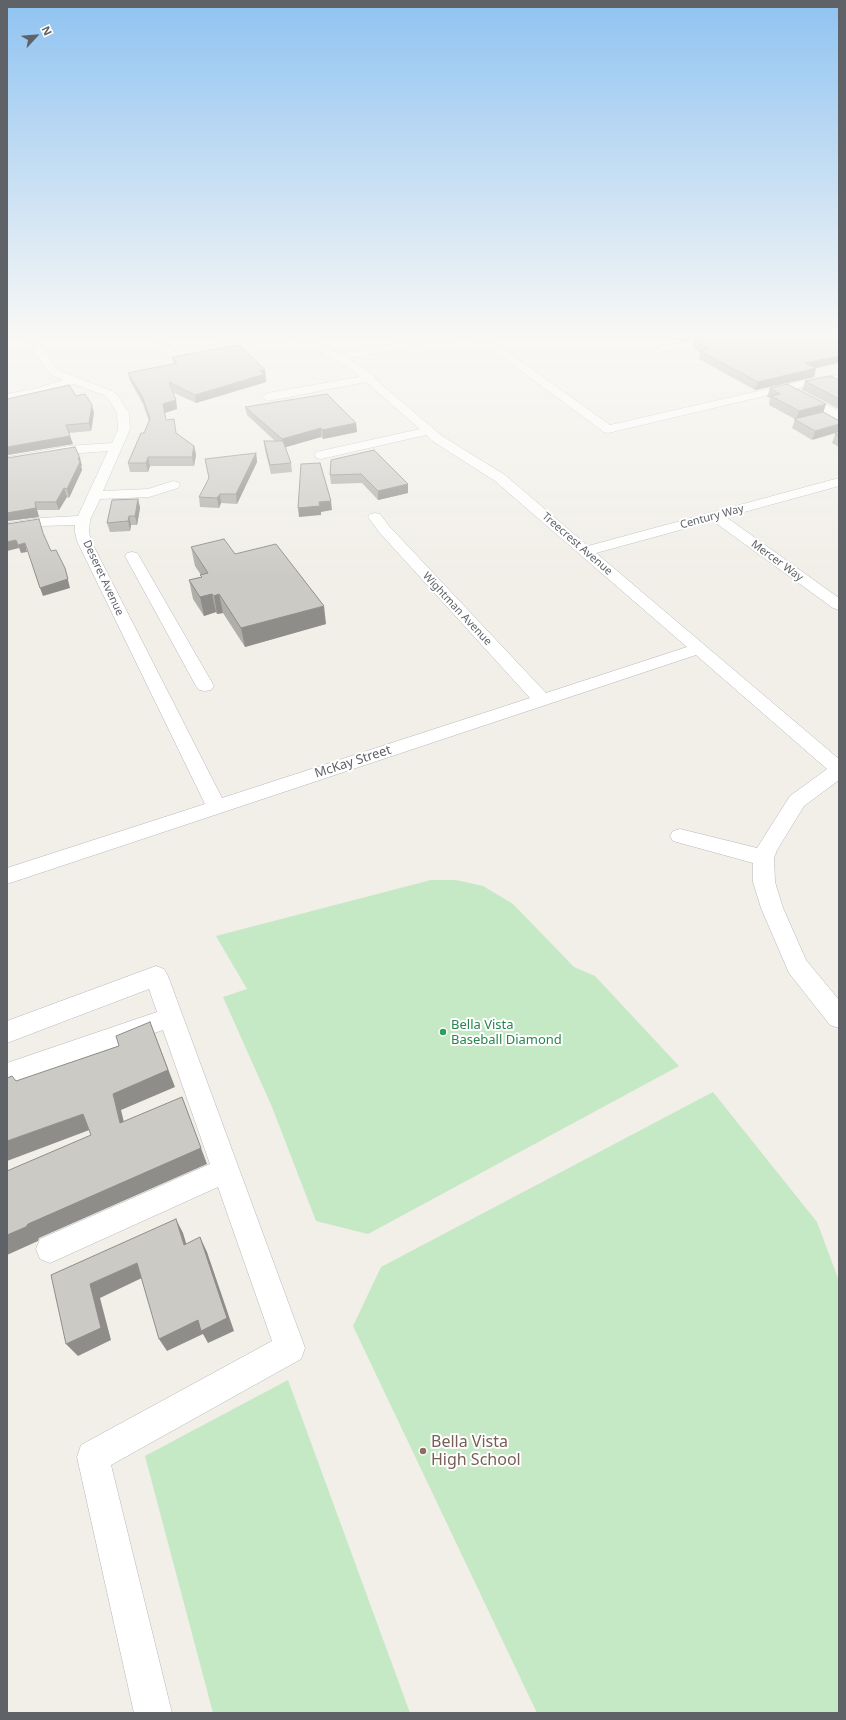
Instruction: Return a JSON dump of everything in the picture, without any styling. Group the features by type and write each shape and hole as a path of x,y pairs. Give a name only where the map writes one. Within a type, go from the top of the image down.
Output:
{"street":[{"name":"Deseret Avenue","path":"123,417 124,428 83,520 82,532 84,541 217,806"},
{"name":"Treecrest Avenue","path":"414,417 454,450 494,473 839,770"},
{"path":"592,417 608,429 660,417"},
{"path":"321,455 429,431"},
{"path":"7,461 68,450 116,447"},
{"name":"Century Way","path":"586,551 839,482"},
{"path":"94,495 149,493 173,485"},
{"name":"Mercer Way","path":"715,516 839,605"},
{"name":"Wightman Avenue","path":"374,517 542,700"},
{"path":"7,528 40,522 83,520"},
{"path":"132,556 205,686"},
{"name":"McKay Street","path":"7,876 699,649"},
{"path":"839,770 797,800 767,849 764,858 764,882 772,908 797,966 839,1018"},
{"path":"680,836 764,858"},
{"path":"7,1032 156,976 290,1348 93,1457 153,1713"},
{"path":"7,1074 171,1017"},
{"path":"50,1249 226,1170"}],"green space":[{"name":"Bella Vista Baseball Diamond","path":"431,880 456,880 483,886 513,904 574,967 595,976 679,1066 368,1234 316,1221 272,1107 223,997 247,989 216,936"},
{"path":"713,1092 817,1222 839,1281 839,1713 537,1713 353,1326 381,1267"},
{"path":"288,1380 410,1713 213,1713 145,1456"}],"building":[{"path":"7,417 90,417 89,423 66,425 70,436 7,447"},
{"path":"149,417 165,417 166,420 174,419 176,433 194,446 192,457 148,457 146,463 128,463 141,433 144,433"},
{"path":"257,417 350,417 356,423 322,430 321,428 282,439"},
{"path":"801,417 832,417 839,421 839,424 815,431 794,419"},
{"path":"264,441 283,441 291,463 270,465"},
{"path":"75,447 80,458 78,458 80,462 67,489 64,488 56,502 35,502 36,508 7,513 7,458"},
{"path":"374,450 408,484 378,491 361,474 330,475 331,460"},
{"path":"256,453 236,494 220,494 217,498 199,497 209,478 205,459"},
{"path":"320,463 331,501 319,502 320,506 298,508 301,464"},
{"path":"138,499 135,516 129,516 128,521 107,523 112,500"},
{"path":"39,519 51,551 56,550 65,568 68,579 40,588 25,543 18,545 16,540 7,542 7,524"},
{"path":"224,539 235,554 276,544 324,606 241,628 219,594 200,597 189,580 202,577 200,575 208,573 191,547"},
{"path":"150,1022 168,1070 113,1094 120,1123 182,1097 201,1148 28,1224 26,1227 7,1235 7,1171 91,1135 83,1114 7,1141 7,1078 12,1076 16,1081 119,1046 116,1036"},
{"path":"176,1219 184,1245 200,1237 227,1318 201,1331 198,1320 159,1339 137,1263 90,1284 101,1328 66,1344 51,1275"}],"place":[{"name":"Bella Vista Baseball Diamond","path":"443,1032"},
{"name":"Bella Vista High School","path":"423,1451"}]}
